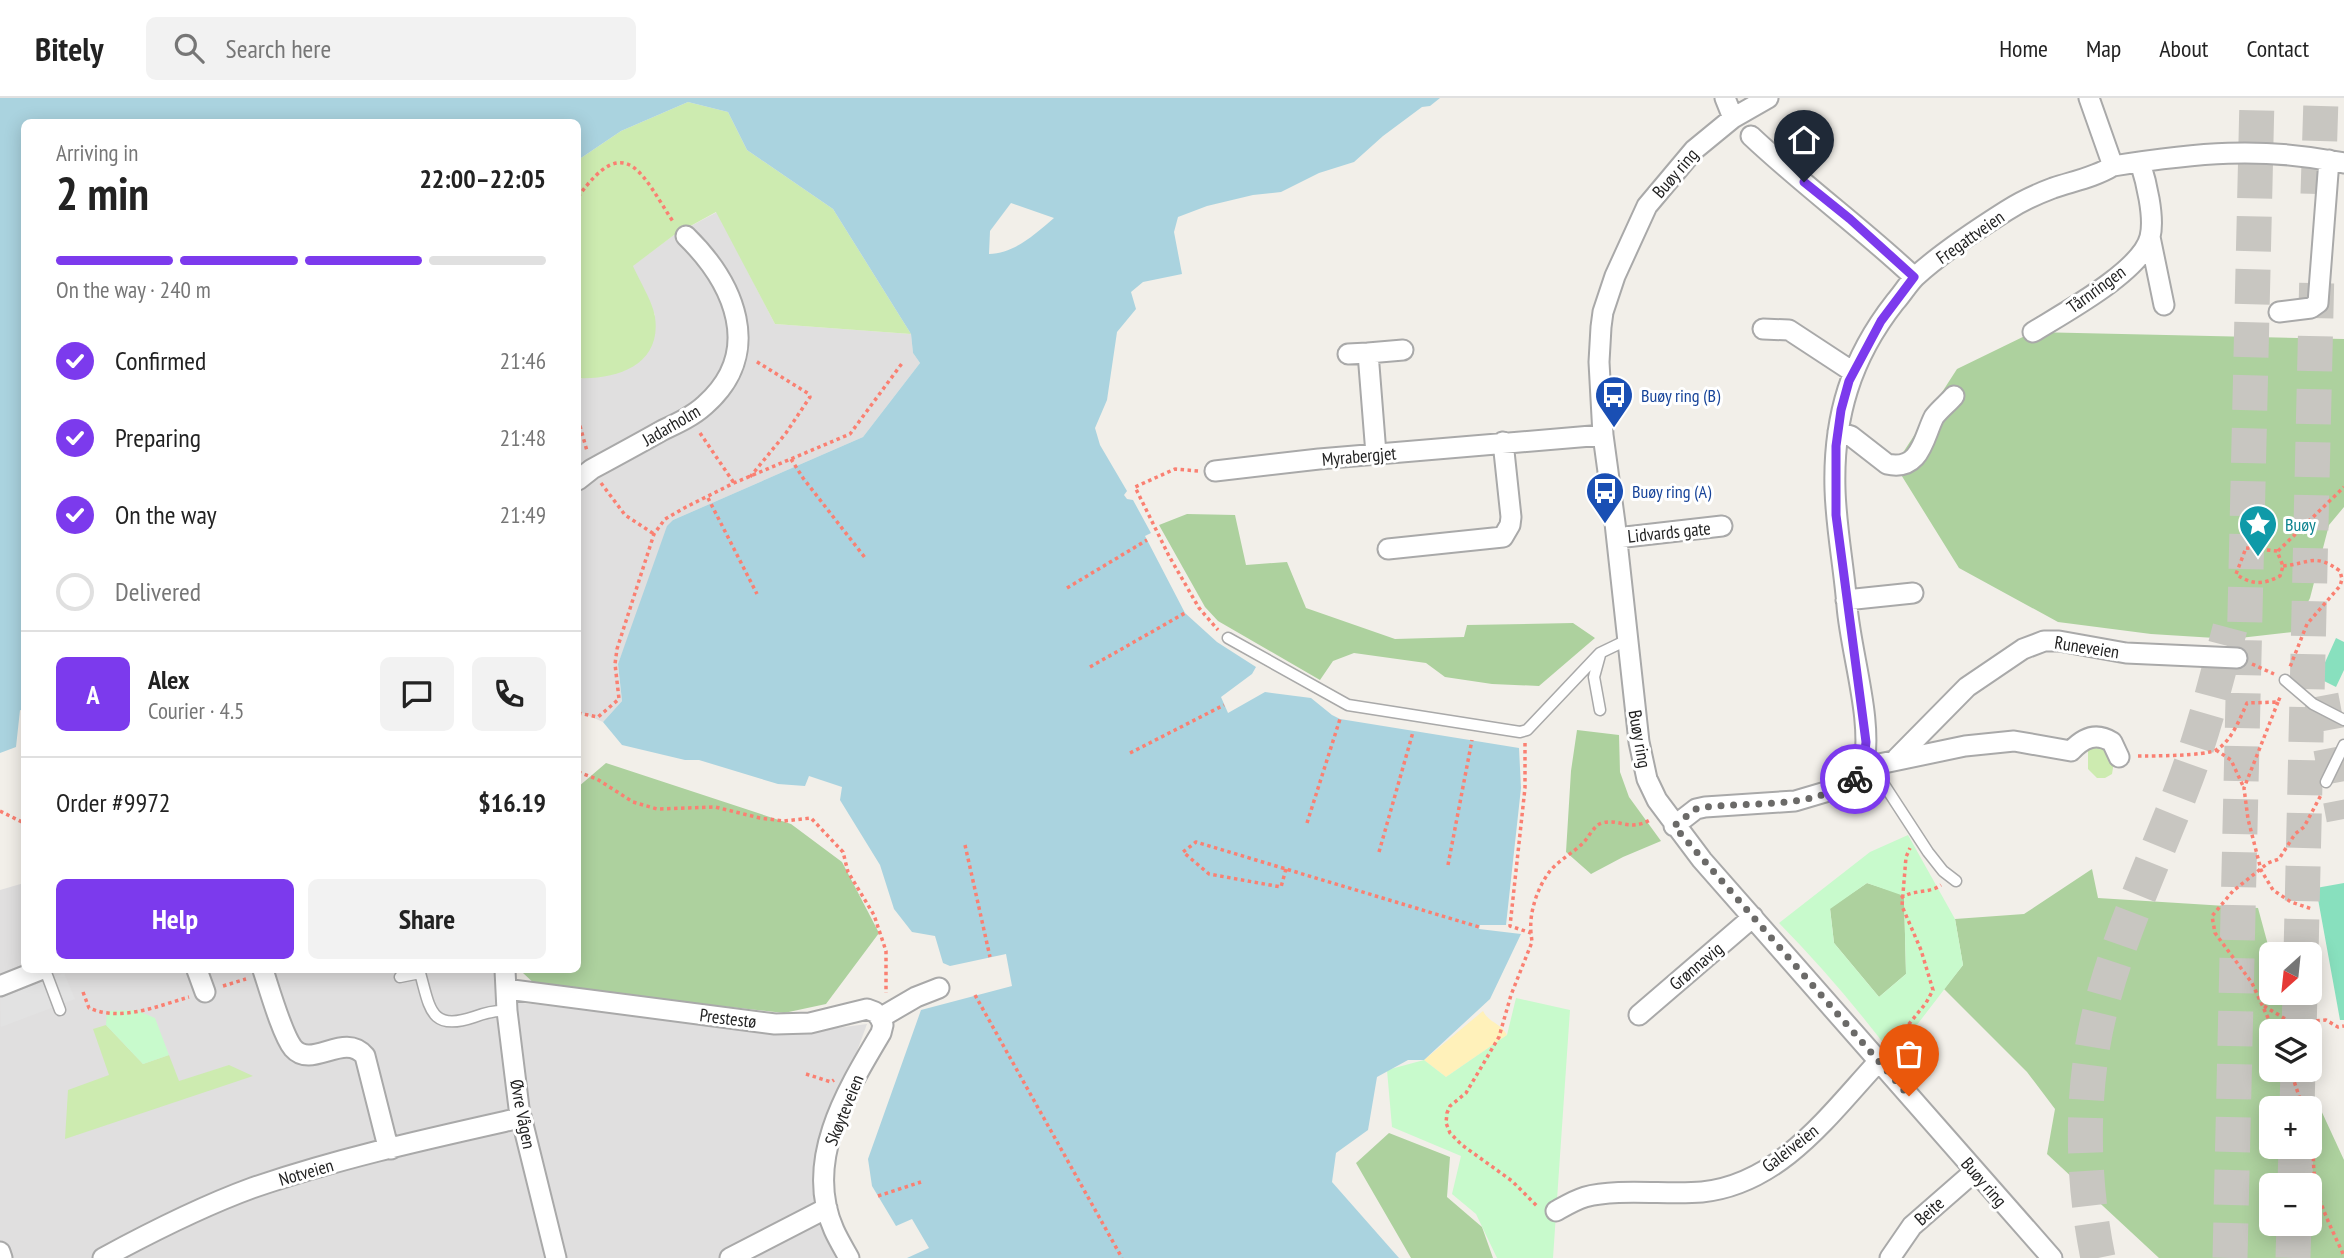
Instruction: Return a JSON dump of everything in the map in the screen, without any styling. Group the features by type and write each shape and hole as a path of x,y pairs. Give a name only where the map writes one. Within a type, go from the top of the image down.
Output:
{"street":[{"path":"1725,98 1733,118"},
{"name":"Buøy ring","path":"1768,98 1733,118 1694,149 1647,206 1624,253 1603,312 1599,362 1603,435 1639,742 1647,779 1674,826 2052,1258"},
{"path":"2089,98 2113,166"},
{"path":"1751,136 1914,277"},
{"name":"Fregattveien","path":"1863,769 1866,753 1865,731 1846,600 1835,491 1838,432 1843,400 1853,372 1881,321 1914,277 2007,210 2037,194 2101,173 2113,166 2178,155 2245,151 2293,154 2337,162 2318,303 2311,308 2279,312"},
{"path":"2140,162 2148,200 2150,237 2164,305"},
{"name":"Jadarholm","path":"581,478 602,463 705,406 727,378 736,351 739,329 733,305 711,266 686,236"},
{"name":"Tårnringen","path":"2033,332 2083,303 2108,283 2135,260 2150,237"},
{"path":"1763,329 1790,330 1853,372"},
{"path":"1376,454 1358,354 1404,350"},
{"path":"1838,432 1851,436 1887,464 1900,464 1911,460 1924,446 1935,417 1954,396"},
{"name":"Myrabergjet","path":"1215,471 1503,442 1603,435"},
{"path":"1388,549 1503,537 1511,517 1503,442"},
{"name":"Lidvards gate","path":"1617,538 1722,526"},
{"path":"1846,600 1913,593"},
{"name":"Runeveien","path":"1897,758 1967,687 2023,649 2044,640 2126,653 2237,658"},
{"name":"Runeveien","path":"1674,826 1696,809 1777,804 1809,798 1854,781 1863,769 1897,758 1965,746 2014,741 2071,751 2091,736 2106,738 2112,742 2119,757"},
{"name":"Grønnavig","path":"1639,1015 1753,917"},
{"path":"0,986 35,973"},
{"path":"198,973 205,992"},
{"path":"264,973 294,1049 312,1056 340,1047 350,1047 365,1056 386,1139 391,1149"},
{"name":"Øvre Vågen","path":"506,979 507,1011 520,1118 553,1257"},
{"name":"Prestestø","path":"506,979 775,1024 810,1023 867,1009 880,1018"},
{"path":"880,1018 916,997 939,988"},
{"name":"Skøyteveien","path":"849,1258 833,1228 827,1208 824,1186 826,1154 836,1118 881,1033 883,1024 880,1018"},
{"name":"Galeiveien","path":"1556,1211 1587,1197 1698,1192 1731,1187 1773,1166 1800,1145 1878,1062"},
{"name":"Notveien","path":"103,1258 228,1197 290,1176 520,1118"},
{"name":"Beite","path":"1890,1258 1912,1226 1975,1171"},
{"path":"730,1258 827,1208"},
{"path":"0,1252 2,1258"}],"lane":[{"path":"1228,638 1349,705 1507,732 1527,730 1600,653 1627,640"},
{"path":"1600,653 1594,677 1600,710"},
{"path":"2285,680 2313,704 2344,720"},
{"path":"2326,782 2344,745"},
{"path":"1863,769 1883,783 1943,871 1956,881"},
{"path":"44,973 60,1010"},
{"path":"400,977 416,973"},
{"path":"420,973 429,1005 440,1020 451,1023 498,1010 507,1011"}],"path":[{"path":"581,193 591,178 603,170 616,163 629,163 640,172 674,224 686,236"},
{"path":"736,351 789,381 810,397 786,433 749,479"},
{"path":"581,714 598,717 619,699 615,664 617,649 654,534 661,523 734,483 749,479 850,434 903,362"},
{"path":"688,417 734,483"},
{"path":"791,459 866,559"},
{"path":"1215,471 1175,469 1135,487 1169,556 1199,608 1209,622 1228,638"},
{"path":"2277,551 2283,566 2280,576 2258,584 2247,582 2236,574 2246,548 2277,551 2344,487"},
{"path":"708,498 757,594"},
{"path":"639,525 654,534"},
{"path":"1067,588 1147,540"},
{"path":"2244,788 2306,624 2340,586 2343,579 2340,571 2322,560 2283,566"},
{"path":"1090,667 1185,613"},
{"path":"2237,658 2285,680"},
{"path":"2119,757 2159,757 2216,750 2233,732 2246,704 2278,702"},
{"path":"1130,753 1224,705"},
{"path":"1307,822 1340,719"},
{"path":"1527,730 1525,788 1510,926 1531,933"},
{"path":"1379,852 1413,732"},
{"path":"1448,865 1472,740"},
{"path":"2216,750 2231,760 2244,788 2248,819 2261,870 2273,890 2291,902 2312,909"},
{"path":"581,773 597,779 633,802 657,809 715,807 784,821 811,818 843,852 848,872 874,915 886,951 885,981"},
{"path":"2259,997 2252,983 2215,933 2212,916 2223,900 2279,859 2315,809 2326,782"},
{"path":"0,811 21,822"},
{"path":"1556,1211 1546,1212 1539,1209 1512,1181 1462,1145 1450,1133 1446,1123 1447,1113 1450,1106 1466,1093 1499,1037 1511,995 1532,942 1531,914 1547,876 1582,844 1600,823 1636,826 1649,820"},
{"path":"1878,1062 1926,1003 1933,990 1901,898 1906,877 1906,857 1918,834"},
{"path":"1286,869 1281,887 1209,874 1183,852 1196,842 1286,869 1479,927"},
{"path":"965,845 990,957"},
{"path":"1901,898 1908,893 1934,890 1943,883 1943,871"},
{"path":"83,992 89,1008 110,1013 130,1013 261,973"},
{"path":"975,995 1122,1258"},
{"path":"2263,1005 2286,1019"},
{"path":"2263,1005 2269,1019"},
{"path":"2322,1020 2338,1027 2344,1026"},
{"path":"806,1074 831,1082 842,1076"},
{"path":"2314,1159 2320,1200 2344,1255"},
{"path":"878,1196 921,1182"}],"shaded area":[{"path":"717,212 775,324 911,334 913,353 920,363 863,437 673,520 618,664 622,701 603,722 581,712 581,379 655,315 632,266 674,235"},
{"path":"21,884 21,973 499,973 504,1001 780,1030 829,1029 867,1024 813,1171 821,1220 841,1258 0,1258 0,890"},
{"path":"64,973 75,999 1,1027 0,998"}],"green space":[{"path":"688,102 728,112 747,150 833,209 911,334 775,324 716,212 674,235 633,266 655,317 655,333 644,358 621,372 581,378 581,158 621,131"},
{"path":"2033,332 2344,339 2344,507 2329,525 2310,598 2293,632 2231,639 2151,634 2058,622 1959,568 1895,465 1957,369"},
{"path":"1187,514 1235,515 1246,565 1287,562 1306,608 1395,639 1464,637 1467,625 1573,623 1595,638 1539,686 1492,684 1445,677 1426,663 1354,653 1333,661 1320,680 1218,621 1205,607 1159,525"},
{"path":"2336,638 2344,642 2344,670 2336,687 2318,678"},
{"path":"1577,730 1619,735 1620,772 1629,797 1661,841 1591,874 1566,852 1571,771"},
{"path":"2095,746 2107,747 2114,762 2112,774 2105,778 2097,778 2088,769 2088,751"},
{"path":"606,763 791,824 842,862 879,933 826,1004 784,1013 537,986 523,973 581,973 581,784"},
{"path":"1908,835 1955,919 1963,965 1893,1056 1838,988 1779,923 1870,852","holes":["1867,883 1904,896 1906,974 1879,997 1834,943 1830,909"]},
{"path":"2092,869 2098,898 2258,908 2267,942 2259,942 2259,1005 2284,1005 2286,1011 2286,1019 2259,1019 2259,1082 2308,1082 2314,1096 2259,1096 2259,1159 2322,1159 2322,1112 2344,1160 2344,1258 2159,1258 2047,1154 2055,1109 2027,1072 1944,989 1963,965 1955,919 2024,914"},
{"path":"1867,883 1904,895 1906,974 1879,997 1834,943 1830,908"},
{"path":"2344,883 2344,1020 2340,1020 2316,888"},
{"path":"1516,998 1570,1010 1553,1258 1497,1258 1476,1214 1452,1194 1461,1156 1392,1127 1387,1070 1424,1060 1446,1077 1507,1035"},
{"path":"136,1010 155,1018 169,1055 143,1064 106,1025 107,1011"},
{"path":"106,1025 143,1064 169,1055 179,1081 229,1065 253,1076 65,1139 68,1090 109,1075 93,1029"},
{"path":"1389,1133 1450,1157 1447,1197 1482,1227 1493,1258 1411,1258 1356,1163"}],"sand":[{"path":"1483,1011 1507,1035 1446,1077 1424,1060"}],"water":[{"path":"0,98 1440,98 1430,106 1422,107 1383,136 1354,162 1319,173 1281,192 1253,195 1207,206 1178,217 1174,232 1182,274 1143,282 1131,292 1136,309 1117,332 1107,400 1095,428 1100,445 1127,491 1124,495 1133,500 1151,533 1145,536 1185,613 1217,642 1256,667 1252,674 1221,697 1228,713 1265,692 1311,698 1340,719 1519,748 1521,788 1506,925 1480,925 1479,929 1521,934 1490,999 1424,1060 1408,1060 1377,1077 1368,1130 1336,1153 1332,1182 1399,1258 907,1258 929,1248 912,1219 896,1226 872,1186 868,1159 921,1010 1012,986 1006,954 950,966 943,963 935,936 912,932 894,909 880,865 840,800 842,787 809,776 805,786 778,784 699,760 685,760 622,745 603,722 622,701 618,664 667,526 673,520 863,437 920,363 913,353 911,334 833,209 747,150 728,112 688,102 621,131 581,158 581,119 21,119 21,710 16,747 0,753","holes":["1011,203 1054,218 1016,247 989,254 990,231"]}],"tunnel":[{"path":"2230,1258 2257,98"},
{"path":"2318,194 2321,98"},
{"path":"2301,942 2317,268"},
{"path":"2098,1258 2089,1198 2085,1137 2089,1075 2099,1015 2126,928 2190,766 2230,628"},
{"path":"2321,696 2344,819"},
{"path":"2299,1019 2300,1005"},
{"path":"2297,1096 2298,1082"},
{"path":"2295,1173 2296,1159"},
{"path":"2293,1258 2294,1236"}],"way so far":[{"path":"1855,779 1839,788 1795,801 1696,809 1674,826 1909,1096"}],"place":[{"name":"Buøy ring (B)","path":"1614,429"},
{"name":"Buøy ring (A)","path":"1605,525"},
{"name":"Buøy","path":"2258,558"}],"route":[{"path":"1804,182 1914,277 1881,321 1849,381 1841,410 1836,446 1836,515 1866,742 1863,769 1855,779"}]}
